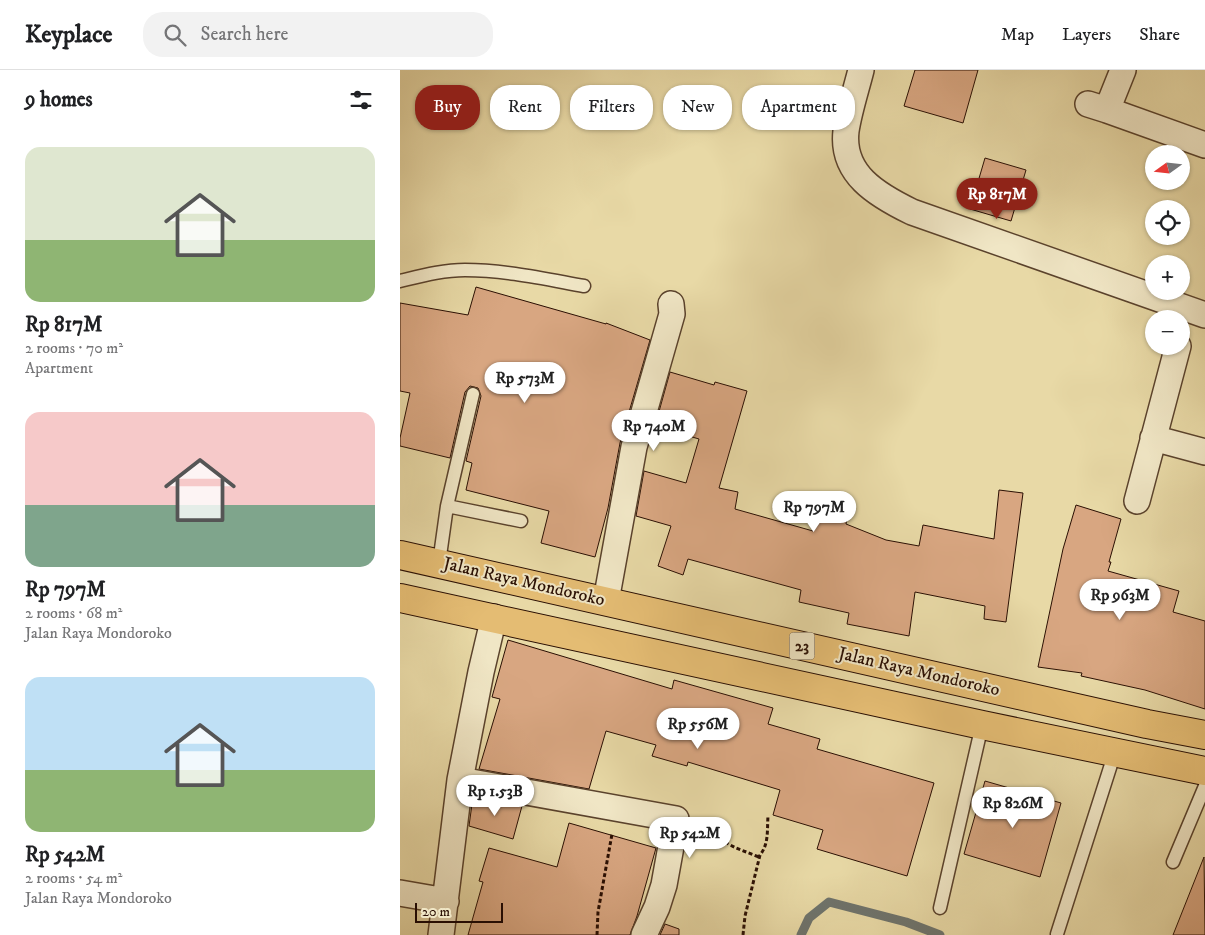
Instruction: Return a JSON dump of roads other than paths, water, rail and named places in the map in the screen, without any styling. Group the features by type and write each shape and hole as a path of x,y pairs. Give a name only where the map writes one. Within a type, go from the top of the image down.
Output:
{"highway":[{"name":"Jalan Raya Mondoroko","path":"418,558 1147,724 1205,735"},
{"path":"402,598 418,558"},
{"name":"23","path":"402,598 982,725 1205,771"}],"street":[{"path":"861,70 846,130 846,152 855,172 872,188 890,201 912,212 1191,318"},
{"path":"1123,70 1097,107 1205,145"},
{"path":"606,601 634,447 672,314 671,304"},
{"path":"1137,501 1176,355"},
{"path":"1153,438 1205,452"},
{"path":"441,935 460,780 481,672 494,618"},
{"path":"460,780 676,819 664,884 657,908 644,935"},
{"path":"400,893 446,901"}],"lane":[{"path":"400,282 426,275 463,270 499,272 584,286"},
{"path":"418,558 448,506 473,394"},
{"path":"448,506 521,521"},
{"path":"940,908 982,725"},
{"path":"1057,934 1115,752"},
{"path":"1173,862 1205,786"}],"waterway":[{"path":"801,935 809,918 829,902 906,922 940,935"}]}
